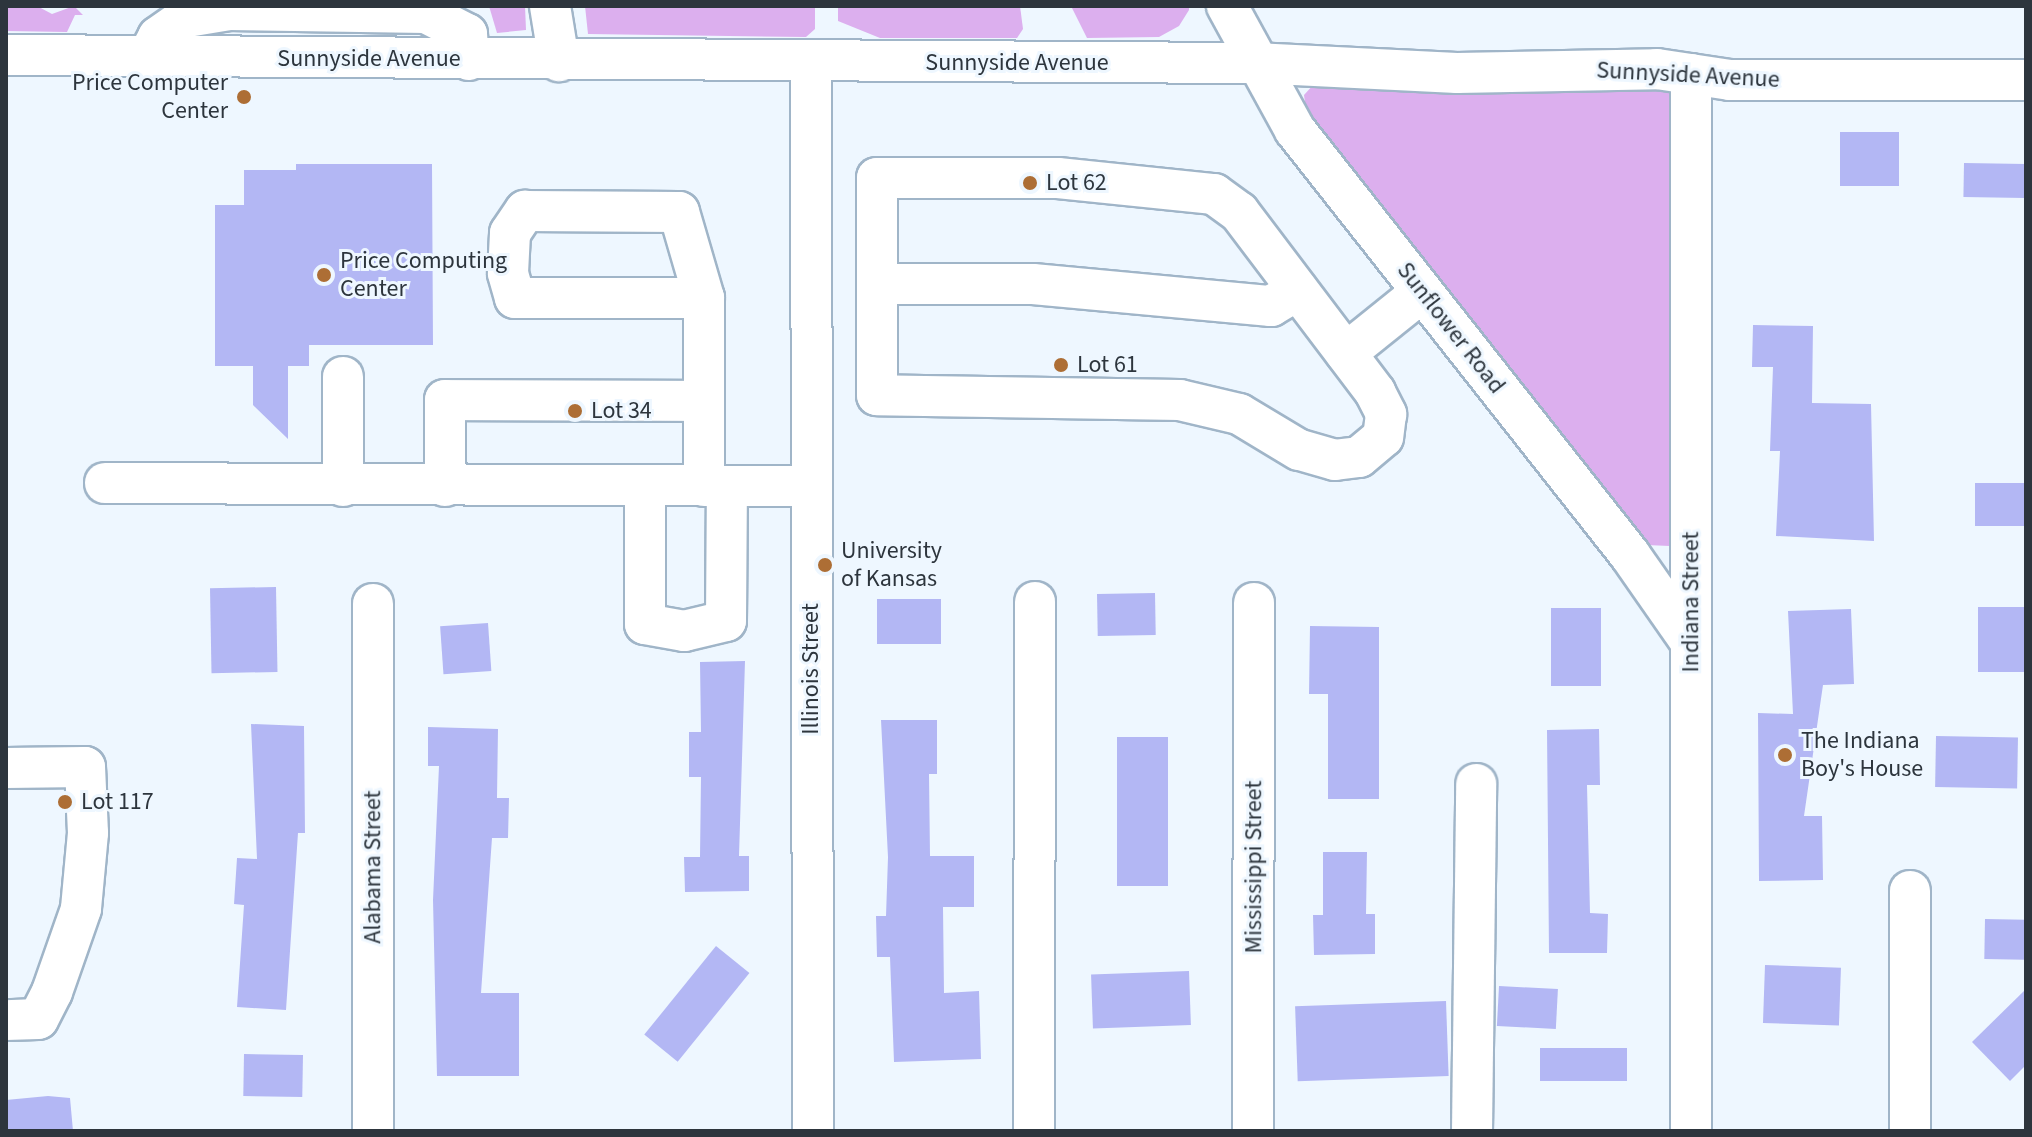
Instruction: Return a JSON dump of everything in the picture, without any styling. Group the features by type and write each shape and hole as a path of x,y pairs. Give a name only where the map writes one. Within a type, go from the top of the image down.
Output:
{"street":[{"path":"550,6 559,61"},
{"name":"Sunflower Road","path":"1227,6 1254,63 1295,130 1690,641"},
{"name":"Sunnyside Avenue","path":"6,55 147,58 471,33 559,61 1254,63 1457,73 1657,69 1730,80 2026,80"},
{"name":"Illinois Street","path":"811,63 813,1131"},
{"name":"Indiana Street","path":"1691,74 1691,1131"},
{"path":"877,178 1058,178 1214,194 1239,212 1298,290 1383,403 1386,427 1370,452 1335,460 1299,450 1239,414 1180,400 877,395 877,178"},
{"path":"645,486 645,624 684,631 726,621 715,486 704,401 704,298 679,212 525,211 510,233 508,273 515,298 704,298"},
{"path":"877,284 1078,287 1271,306 1298,290"},
{"path":"1346,353 1422,292"},
{"path":"811,342 877,342"},
{"path":"343,377 343,486"},
{"path":"445,486 445,400 704,401"},
{"path":"105,483 811,486"},
{"path":"1034,1131 1035,602"},
{"name":"Mississippi Street","path":"1253,1131 1254,603"},
{"name":"Alabama Street","path":"373,604 373,1131"},
{"path":"6,768 85,767 88,833 81,909 52,992 38,1019 6,1020"},
{"path":"1472,1131 1476,784"},
{"path":"1910,891 1910,1131"}],"shaded area":[{"path":"6,6 37,6 52,14 74,6 83,15 75,15 67,32 6,31"},
{"path":"489,6 525,6 526,30 497,33"},
{"path":"585,6 815,6 815,29 806,37 588,34"},
{"path":"838,6 1020,6 1023,29 1017,38 880,38 838,21"},
{"path":"1071,6 1189,6 1189,10 1179,26 1159,37 1087,38"},
{"path":"1314,84 1663,86 1669,93 1674,109 1675,537 1670,546 1646,545 1306,110 1304,95"}],"building":[{"path":"1840,132 1899,132 1899,186 1840,186"},
{"path":"1964,163 2026,164 2025,198 1963,197"},
{"name":"Price Computing Center","path":"296,164 432,164 433,345 309,345 309,366 288,366 288,439 253,405 253,366 215,366 215,205 244,205 244,170 296,170"},
{"path":"1753,325 1813,326 1812,403 1871,404 1874,541 1776,536 1780,451 1770,451 1773,367 1752,367"},
{"path":"1975,483 2026,483 2026,526 1975,526"},
{"path":"276,587 277,672 211,673 210,588"},
{"path":"1155,593 1156,635 1098,636 1097,594"},
{"path":"877,599 941,599 941,644 877,644"},
{"path":"1978,607 2026,607 2026,672 1978,672"},
{"path":"1551,608 1601,608 1601,686 1551,686"},
{"path":"1851,609 1854,684 1823,685 1804,816 1822,816 1823,880 1759,881 1758,713 1793,714 1788,611"},
{"path":"488,623 491,671 443,674 440,626"},
{"path":"1310,626 1379,627 1379,799 1328,799 1328,694 1309,694"},
{"path":"745,661 739,856 749,856 749,891 685,892 684,857 700,857 701,777 689,777 689,732 701,732 700,662"},
{"path":"881,720 937,720 937,774 929,774 930,856 974,856 974,907 943,907 944,993 979,991 981,1059 894,1062 890,957 877,957 876,916 886,916 888,857"},
{"path":"251,724 304,726 305,833 298,833 286,1010 237,1007 244,905 234,904 237,858 257,859"},
{"path":"428,727 498,729 497,798 509,798 508,838 492,838 481,993 519,993 519,1076 437,1076 433,900 439,766 428,766"},
{"path":"1599,729 1600,785 1587,785 1590,913 1608,914 1607,953 1549,953 1547,730"},
{"path":"1936,736 2018,737 2017,788 1935,787"},
{"path":"1117,737 1168,737 1168,886 1117,886"},
{"path":"1323,852 1367,852 1366,914 1375,914 1375,954 1314,955 1313,915 1323,915"},
{"path":"1985,919 2026,920 2025,960 1984,959"},
{"path":"716,946 749,973 678,1062 644,1035"},
{"path":"1765,965 1841,968 1839,1026 1763,1023"},
{"path":"1189,971 1191,1025 1093,1028 1091,974"},
{"path":"1499,986 1558,989 1556,1029 1497,1026"},
{"path":"2026,989 2026,1065 2010,1081 1972,1042"},
{"path":"1446,1001 1449,1076 1298,1081 1295,1006"},
{"path":"1540,1048 1627,1048 1627,1081 1540,1081"},
{"path":"244,1054 303,1055 302,1097 243,1096"},
{"path":"48,1096 70,1098 73,1131 6,1131 6,1100"}],"place":[{"name":"Price Computer Center","path":"244,97"},
{"name":"Lot 62","path":"1030,183"},
{"name":"Price Computing Center","path":"324,275"},
{"name":"Lot 61","path":"1061,365"},
{"name":"Lot 34","path":"575,411"},
{"name":"University of Kansas","path":"825,565"},
{"name":"The Indiana Boy's House","path":"1785,755"},
{"name":"Lot 117","path":"65,802"}]}
